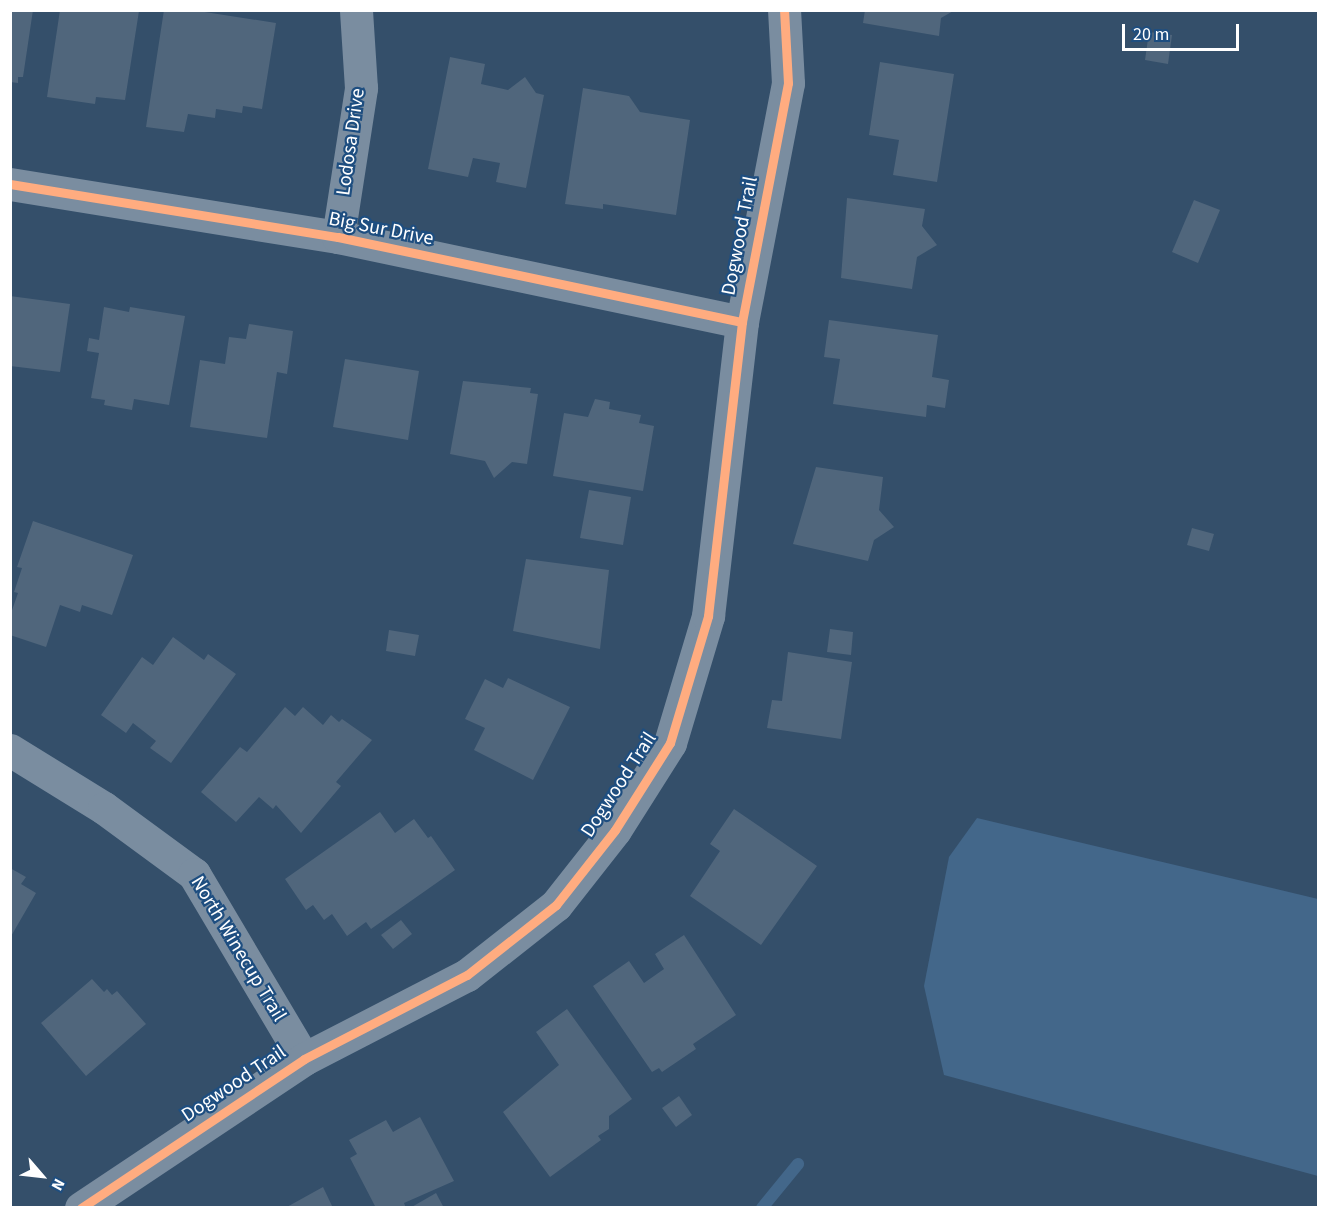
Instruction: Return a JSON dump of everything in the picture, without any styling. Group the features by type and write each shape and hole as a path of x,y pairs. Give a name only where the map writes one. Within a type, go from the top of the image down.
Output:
{"street":[{"name":"Lodosa Drive","path":"338,237 361,88 356,10"},
{"name":"Dogwood Trail","path":"81,1208 304,1059 467,975 556,905 615,830 670,743 708,616 742,322 788,84 784,10"},
{"name":"Big Sur Drive","path":"10,184 338,237 742,322"},
{"name":"North Winecup Trail","path":"10,750 104,808 194,874 304,1059"}],"water":[{"path":"977,818 1318,899 1318,1176 944,1075 924,986 949,857"}],"building":[{"path":"10,10 33,10 23,77 18,77 18,83 10,82"},
{"path":"60,10 139,11 125,100 96,97 95,104 47,97"},
{"path":"164,10 192,10 276,23 262,109 243,106 242,113 216,109 215,118 188,114 184,132 146,127"},
{"path":"865,10 955,10 941,18 939,36 863,23"},
{"path":"1149,32 1172,35 1168,64 1145,60"},
{"path":"450,57 485,64 481,84 508,90 525,77 536,93 544,95 526,188 496,182 500,163 473,158 468,177 428,169"},
{"path":"880,62 954,74 937,182 893,175 899,140 869,135"},
{"path":"583,88 629,96 640,112 690,120 676,215 603,204 603,209 565,204"},
{"path":"847,198 925,209 922,226 937,245 917,257 912,289 841,278"},
{"path":"1194,200 1220,210 1198,263 1172,252"},
{"path":"10,296 70,304 60,372 10,366"},
{"path":"104,307 129,312 130,307 185,316 169,405 134,399 132,410 104,405 105,400 91,398 99,353 87,351 89,338 99,340"},
{"path":"829,320 938,335 932,377 949,380 945,408 927,405 926,417 833,404 840,359 824,357"},
{"path":"249,324 293,331 287,374 277,372 267,438 190,427 200,360 225,364 229,337 246,339"},
{"path":"345,359 419,371 408,440 333,427"},
{"path":"463,381 531,388 530,393 538,394 527,464 512,462 494,478 485,461 450,454"},
{"path":"595,399 610,402 609,409 641,415 639,423 654,426 643,491 553,476 564,413 588,417"},
{"path":"816,467 883,477 879,510 894,527 874,540 868,561 793,544"},
{"path":"589,490 631,497 623,545 580,538"},
{"path":"33,521 133,555 112,615 82,605 80,612 60,605 46,647 10,635 10,616 18,593 14,592 22,568 17,567"},
{"path":"1192,528 1214,534 1209,551 1187,545"},
{"path":"526,559 609,570 600,649 513,631"},
{"path":"830,629 853,632 851,655 827,652"},
{"path":"389,630 419,635 415,656 386,651"},
{"path":"173,637 204,660 208,654 236,674 171,763 150,748 156,741 133,723 126,733 101,715 142,657 153,665"},
{"path":"788,652 852,662 841,739 767,728 772,700 782,701"},
{"path":"508,678 570,707 533,780 474,750 485,728 465,719 485,679 503,688"},
{"path":"285,707 295,716 303,707 323,725 331,715 339,722 342,719 372,740 336,782 341,786 301,833 276,805 273,809 259,797 236,822 201,792 240,747 247,752"},
{"path":"734,809 817,866 761,945 690,896 720,851 710,844"},
{"path":"380,812 395,833 414,819 428,838 431,836 455,870 371,929 366,922 347,936 332,914 324,920 313,905 306,910 285,879"},
{"path":"10,868 26,877 21,884 36,893 10,938"},
{"path":"401,920 412,934 393,949 381,935"},
{"path":"684,935 736,1015 693,1044 696,1049 662,1072 659,1068 652,1072 593,986 629,961 644,983 664,969 655,954"},
{"path":"92,979 104,992 107,989 112,995 117,991 146,1024 86,1076 41,1023"},
{"path":"567,1009 632,1099 609,1116 609,1129 598,1136 601,1140 550,1177 503,1112 559,1065 536,1032"},
{"path":"679,1096 692,1115 676,1127 662,1108"},
{"path":"420,1117 454,1181 404,1203 406,1208 376,1208 350,1158 357,1154 349,1140 386,1120 393,1132"},
{"path":"323,1187 333,1208 285,1208"},
{"path":"436,1193 444,1208 410,1208"}],"waterway":[{"path":"762,1208 798,1164"}],"cycle path":[{"path":"81,1208 304,1059 467,975 556,905 615,830 670,743 708,616 742,322 788,83 784,10"},
{"path":"10,184 338,237 742,322"}]}
